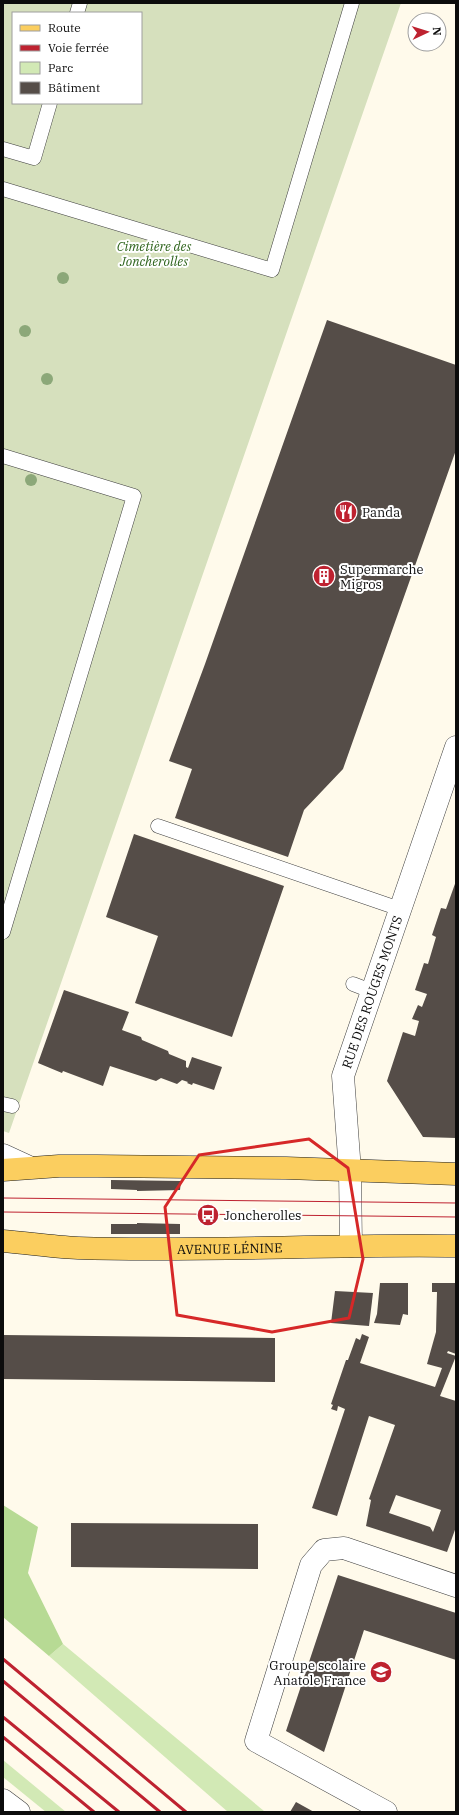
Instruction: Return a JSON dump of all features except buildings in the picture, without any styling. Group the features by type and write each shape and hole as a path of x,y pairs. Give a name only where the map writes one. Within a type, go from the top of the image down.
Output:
{"main road":[{"path":"3,1170 98,1166 286,1168 456,1174"},
{"name":"AVENUE LÉNINE","path":"3,1241 78,1248 283,1249 351,1246 456,1246"}],"street":[{"name":"RUE DES ROUGES MONTS","path":"351,1246 350,1171 343,1076 362,987 400,909 456,747"},
{"path":"3,1155 29,1168"},
{"path":"386,1812 256,1741 311,1565 324,1550 344,1548 456,1586"},
{"path":"3,1800 19,1812"}],"lane":[{"path":"3,189 272,270 352,3"},
{"path":"3,148 34,158 50,104"},
{"path":"3,456 134,496 3,932"},
{"path":"158,826 345,884 400,909"}],"highlighted area":[{"path":"309,1139 348,1168 363,1259 349,1318 272,1332 177,1315 165,1207 199,1155"}],"green space":[{"name":"Cimetière des Joncherolles","path":"3,3 401,3 9,1133 3,1131"},
{"path":"3,1505 38,1527 28,1573 63,1644 49,1656 3,1617"},
{"path":"63,1644 264,1812 228,1812 49,1656"},
{"path":"3,1760 66,1812 46,1812 3,1777"}],"tram line":[{"path":"3,1198 456,1203"},
{"path":"3,1212 456,1217"}],"railway":[{"path":"3,1659 186,1812"},
{"path":"3,1681 160,1812"},
{"path":"3,1717 119,1812"},
{"path":"3,1737 94,1812"}],"place":[{"name":"Panda","path":"346,512"},
{"name":"Supermarche Migros","path":"324,576"},
{"name":"Joncherolles","path":"208,1215"},
{"name":"Groupe scolaire Anatole France","path":"381,1672"}]}
